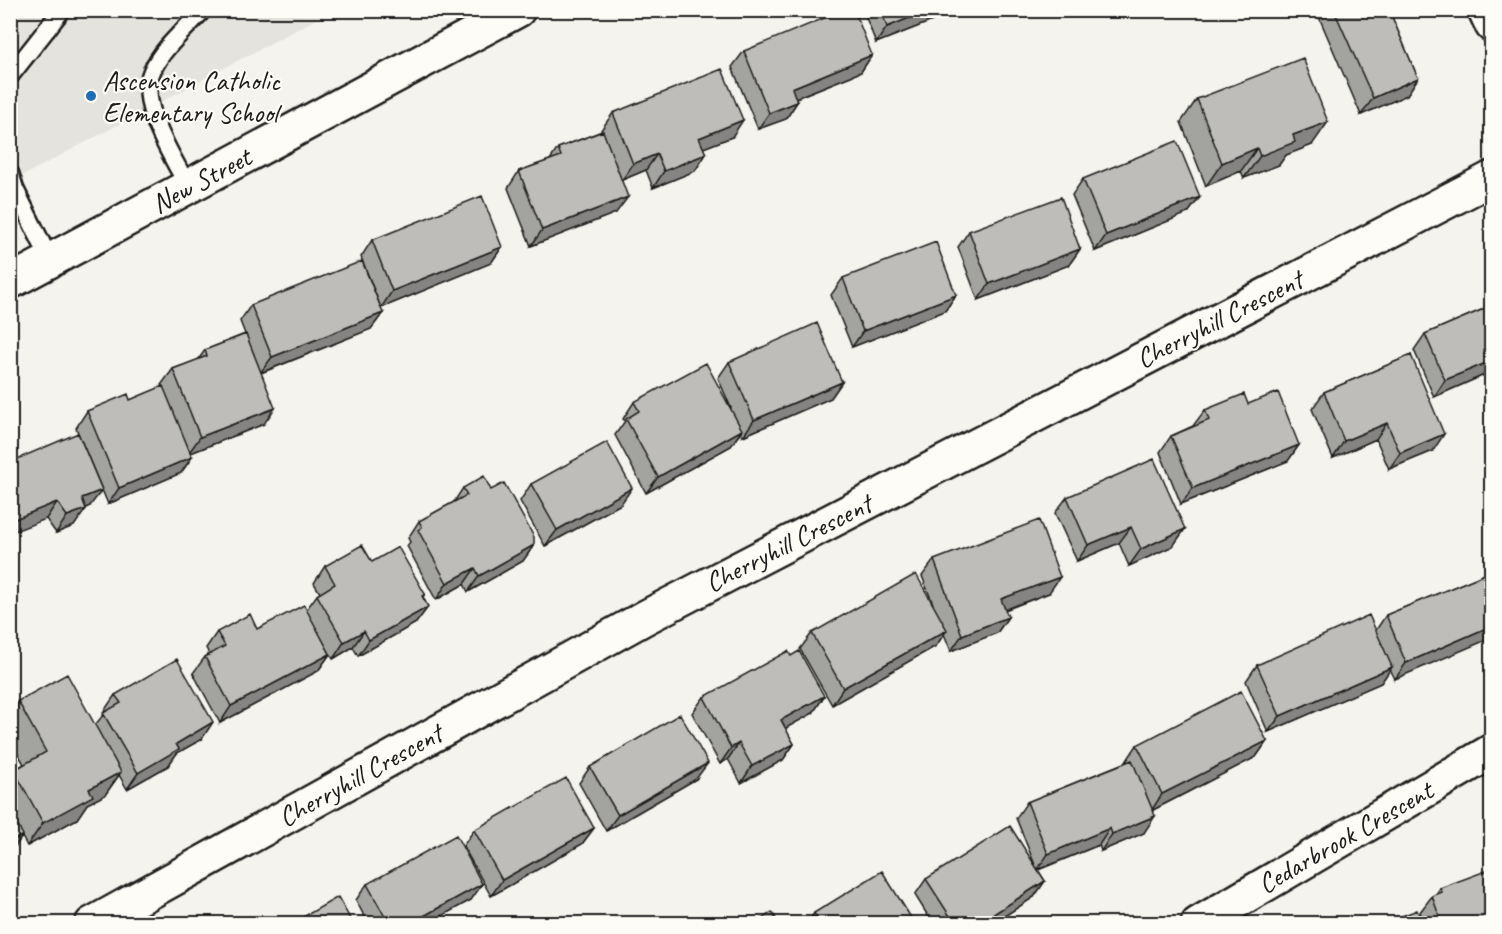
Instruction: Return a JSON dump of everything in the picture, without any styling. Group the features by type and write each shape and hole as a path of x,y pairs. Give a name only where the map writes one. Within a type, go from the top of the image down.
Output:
{"street":[{"name":"New Street","path":"10,282 518,10"},
{"path":"1485,10 1491,25"},
{"name":"Cherryhill Crescent","path":"92,924 646,617 1491,178"},
{"name":"Cedarbrook Crescent","path":"1198,924 1491,751"}],"lane":[{"path":"10,76 62,10"},
{"path":"188,187 148,104 148,85 152,71 161,56 203,10"},
{"path":"10,173 15,189 50,260"}],"shaded area":[{"name":"Ascension Catholic Elementary School","path":"11,11 331,11 11,182"}],"building":[{"path":"844,10 854,10 872,55 792,88 797,102 769,113 744,51"},
{"path":"881,10 929,10 887,27"},
{"path":"1334,10 1389,10 1418,78 1373,98"},
{"path":"1303,58 1328,122 1293,135 1295,142 1260,156 1257,148 1222,163 1197,99"},
{"path":"722,69 743,120 699,138 706,154 664,171 657,154 633,164 613,113"},
{"path":"603,131 628,197 542,230 519,171 561,156 558,148"},
{"path":"1177,141 1200,197 1106,235 1083,179"},
{"path":"482,196 502,247 392,291 372,240"},
{"path":"1061,197 1080,249 989,284 969,231"},
{"path":"936,242 956,295 863,331 843,278"},
{"path":"362,261 383,313 272,357 251,305"},
{"path":"1491,306 1491,361 1445,380 1425,334"},
{"path":"817,323 842,382 754,420 729,362"},
{"path":"246,334 275,408 200,437 173,369 207,356 205,350"},
{"path":"1411,355 1444,434 1400,453 1387,423 1344,441 1324,392"},
{"path":"706,363 742,430 658,477 626,419 639,411 634,402"},
{"path":"163,386 192,457 119,488 87,411 128,394 130,400"},
{"path":"1278,392 1299,445 1193,488 1171,436 1209,420 1205,410 1244,394 1248,404"},
{"path":"78,433 102,490 82,498 86,509 67,516 57,502 10,521 10,462"},
{"path":"607,442 632,488 557,530 531,484"},
{"path":"1154,459 1185,529 1141,549 1131,527 1088,545 1067,497"},
{"path":"484,476 491,490 504,483 534,537 534,545 479,576 475,568 447,583 418,530 422,527 419,521 467,495 463,488"},
{"path":"1039,520 1060,577 1001,599 1008,617 962,635 934,560"},
{"path":"362,545 372,562 398,547 425,594 422,596 428,607 369,640 364,631 344,642 317,595 335,584 325,566"},
{"path":"1490,572 1491,626 1406,663 1386,615"},
{"path":"916,574 947,630 843,688 812,633"},
{"path":"304,605 330,654 231,706 205,657 225,646 217,632 250,614 257,629"},
{"path":"1369,615 1392,667 1280,716 1257,665"},
{"path":"788,651 791,656 799,651 824,696 781,720 794,744 752,766 739,743 731,748 704,697"},
{"path":"177,659 213,722 176,744 179,749 138,773 103,713 121,703 115,695"},
{"path":"67,674 121,772 89,789 93,796 43,823 14,770 46,752 18,701"},
{"path":"1241,691 1267,741 1162,794 1137,745"},
{"path":"680,714 708,763 618,815 590,767"},
{"path":"1132,760 1155,816 1112,834 1110,828 1048,854 1027,802"},
{"path":"566,778 594,828 502,880 474,830"},
{"path":"10,812 23,835 10,842"},
{"path":"1010,826 1045,881 978,924 955,924 926,879"},
{"path":"456,835 482,884 409,924 389,924 367,884"},
{"path":"1491,869 1491,924 1442,924 1432,896 1442,892 1440,888"},
{"path":"882,871 915,924 821,924 814,913"},
{"path":"338,897 353,924 291,924"},
{"path":"1417,910 1422,924 1382,924"},
{"path":"772,912 779,924 755,924"}],"place":[{"name":"Ascension Catholic Elementary School","path":"91,96"}]}
